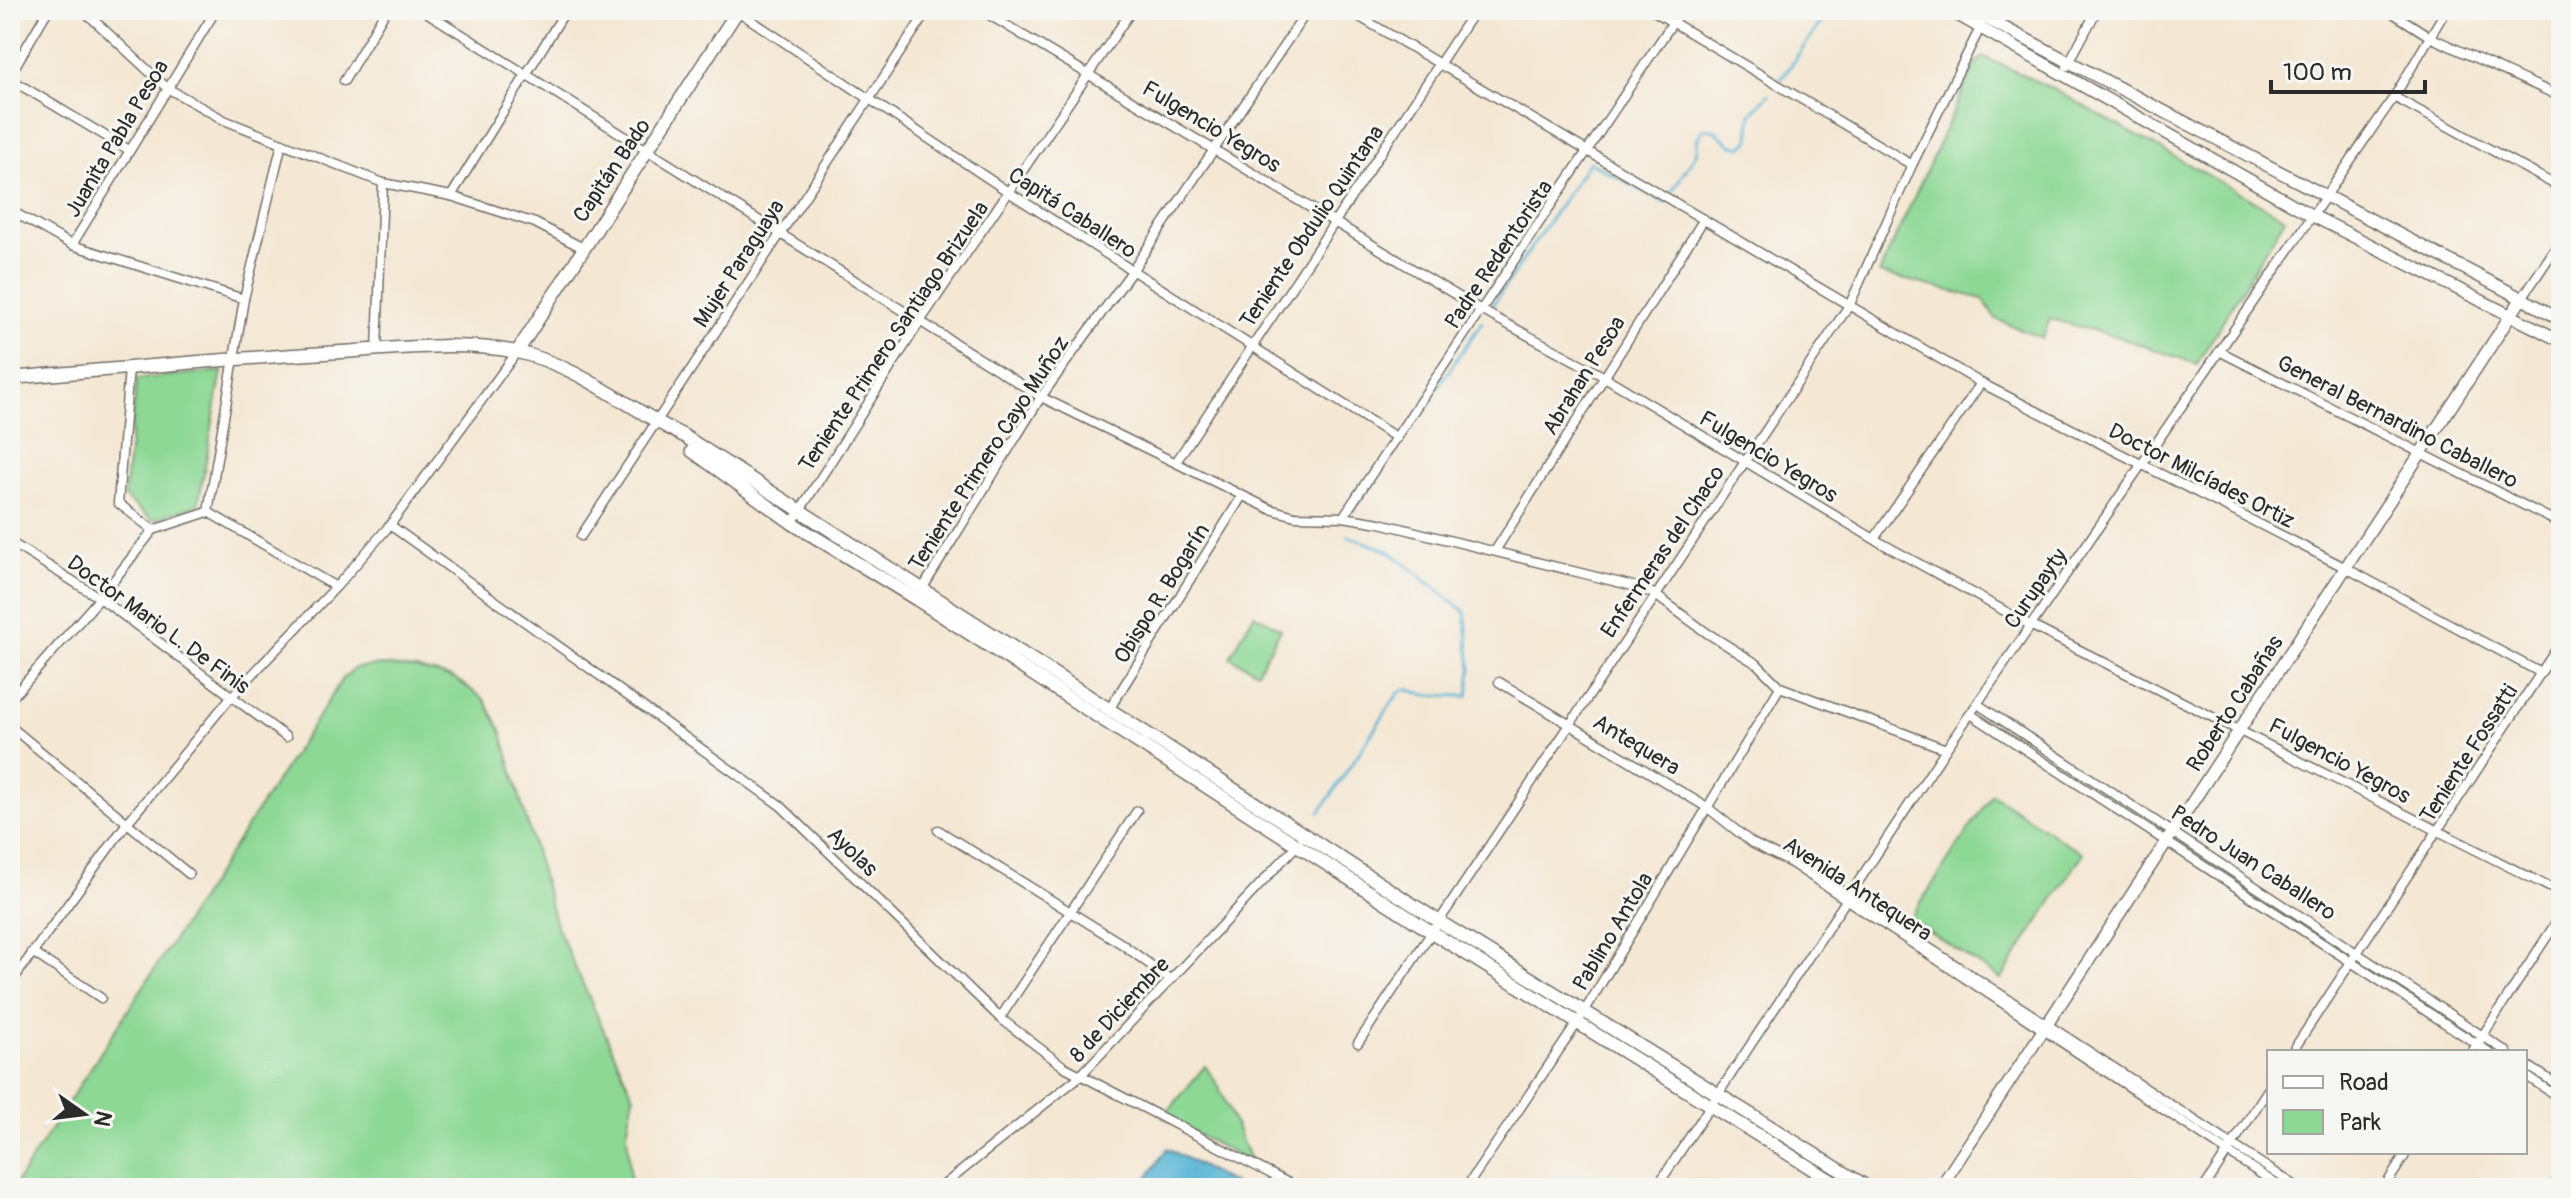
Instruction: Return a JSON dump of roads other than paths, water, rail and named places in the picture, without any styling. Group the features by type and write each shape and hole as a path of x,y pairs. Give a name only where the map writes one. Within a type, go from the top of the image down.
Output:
{"main road":[{"name":"Capitán Bado","path":"517,352 649,152 737,10"},
{"path":"1949,10 2070,61 2561,319"},
{"path":"1970,10 1983,24 2063,75 2313,216 2561,341"},
{"name":"Roberto Cabañas","path":"1940,1188 2522,298"},
{"path":"10,378 233,358 482,348 517,352 569,370 661,425 679,442 795,517 1110,708 1305,834 1436,928 1578,1022 1843,1188"},
{"path":"919,594 1296,846 1436,928 1586,1009 1869,1188"}],"street":[{"path":"48,10 10,77 129,150"},
{"path":"83,10 167,88 224,120 383,183 451,196 535,223 583,248"},
{"name":"Juanita Pabla Pesoa","path":"72,245 216,10"},
{"path":"344,81 386,10"},
{"path":"423,10 1041,397 1242,496 1295,516 1343,517 1637,587 1654,594 1707,633 1757,664 1780,687 1946,749"},
{"path":"451,196 566,10"},
{"name":"Capitá Caballero","path":"737,10 1010,193 1397,438"},
{"name":"Mujer Paraguaya","path":"581,536 661,425 779,232 928,10"},
{"name":"Fulgencio Yegros","path":"981,10 1216,148 1481,310 1603,376 1874,539 2030,625 2240,728 2561,893"},
{"name":"Teniente Primero Santiago Brizuela","path":"795,517 919,323 1132,10"},
{"name":"Teniente Primero Cayo Muñoz","path":"919,594 1041,397 1132,271 1308,10"},
{"name":"Doctor Milcíades Ortiz","path":"1348,10 1981,383 2346,568 2541,673"},
{"name":"Teniente Obdulio Quintana","path":"1176,462 1475,10"},
{"path":"1652,10 1912,165"},
{"name":"Padre Redentorista","path":"1343,517 1681,10"},
{"path":"2063,75 2097,10"},
{"path":"2388,10 2432,38 2561,97"},
{"name":"Curupayty","path":"1656,1188 1946,749 2394,97 2446,10"},
{"name":"Enfermeras del Chaco","path":"1358,1043 1568,723 1850,304 1912,165 1983,24"},
{"path":"2394,97 2561,188"},
{"path":"208,512 244,299 282,143"},
{"path":"377,350 383,183"},
{"path":"10,210 72,245 244,299"},
{"name":"Abrahan Pesoa","path":"1495,551 1704,219"},
{"name":"Roberto Cabañas","path":"2522,298 2561,240"},
{"name":"General Bernardino Caballero","path":"2219,351 2561,524"},
{"path":"10,984 127,823 230,698 336,587 390,525 517,352"},
{"path":"129,368 118,503 153,530"},
{"path":"1874,539 1981,383"},
{"name":"Obispo R. Bogarín","path":"1110,708 1242,496"},
{"path":"10,700 100,598 153,530 208,512 336,587"},
{"name":"Ayolas","path":"390,525 781,806 1000,1018 1080,1076 1298,1188"},
{"name":"Doctor Mario L. De Finis","path":"10,542 100,598 286,737"},
{"name":"Teniente Fossatti","path":"2293,1050 2561,642"},
{"name":"Antequera","path":"1499,682 1708,808 1752,843"},
{"name":"Pablino Antola","path":"1467,1188 1578,1022 1780,687"},
{"name":"Pedro Juan Caballero","path":"1979,705 2477,1044 2500,1050"},
{"name":"Pedro Juan Caballero","path":"1972,715 2357,951 2477,1044"},
{"path":"10,726 189,874"},
{"path":"1000,1018 1137,811"},
{"path":"938,830 1122,944 1171,980"},
{"name":"8 de Diciembre","path":"940,1188 1080,1076 1305,834"},
{"name":"Avenida Antequera","path":"1752,843 1818,873 1847,897 2229,1149 2282,1188"},
{"path":"2477,1044 2561,915"},
{"path":"32,952 101,998"},
{"path":"2527,1065 2561,1087"},
{"path":"2527,1076 2561,1099"},
{"path":"2204,1188 2267,1091"},
{"name":"Avenida Antequera","path":"2229,1149 2299,1188"},
{"path":"2384,1188 2406,1154"},
{"path":"2552,1188 2561,1173"}],"water":[{"path":"1167,1148 1241,1188 1141,1188"}],"waterway":[{"path":"1781,79 1830,10"},
{"path":"1492,306 1589,162 1665,203 1697,152 1697,140 1703,129 1714,130 1730,144 1742,147 1749,141 1751,114 1769,94"},
{"path":"1353,511 1482,322"},
{"path":"1320,812 1399,692 1406,689 1426,695 1468,696 1471,669 1465,612 1389,551 1348,536"}]}
